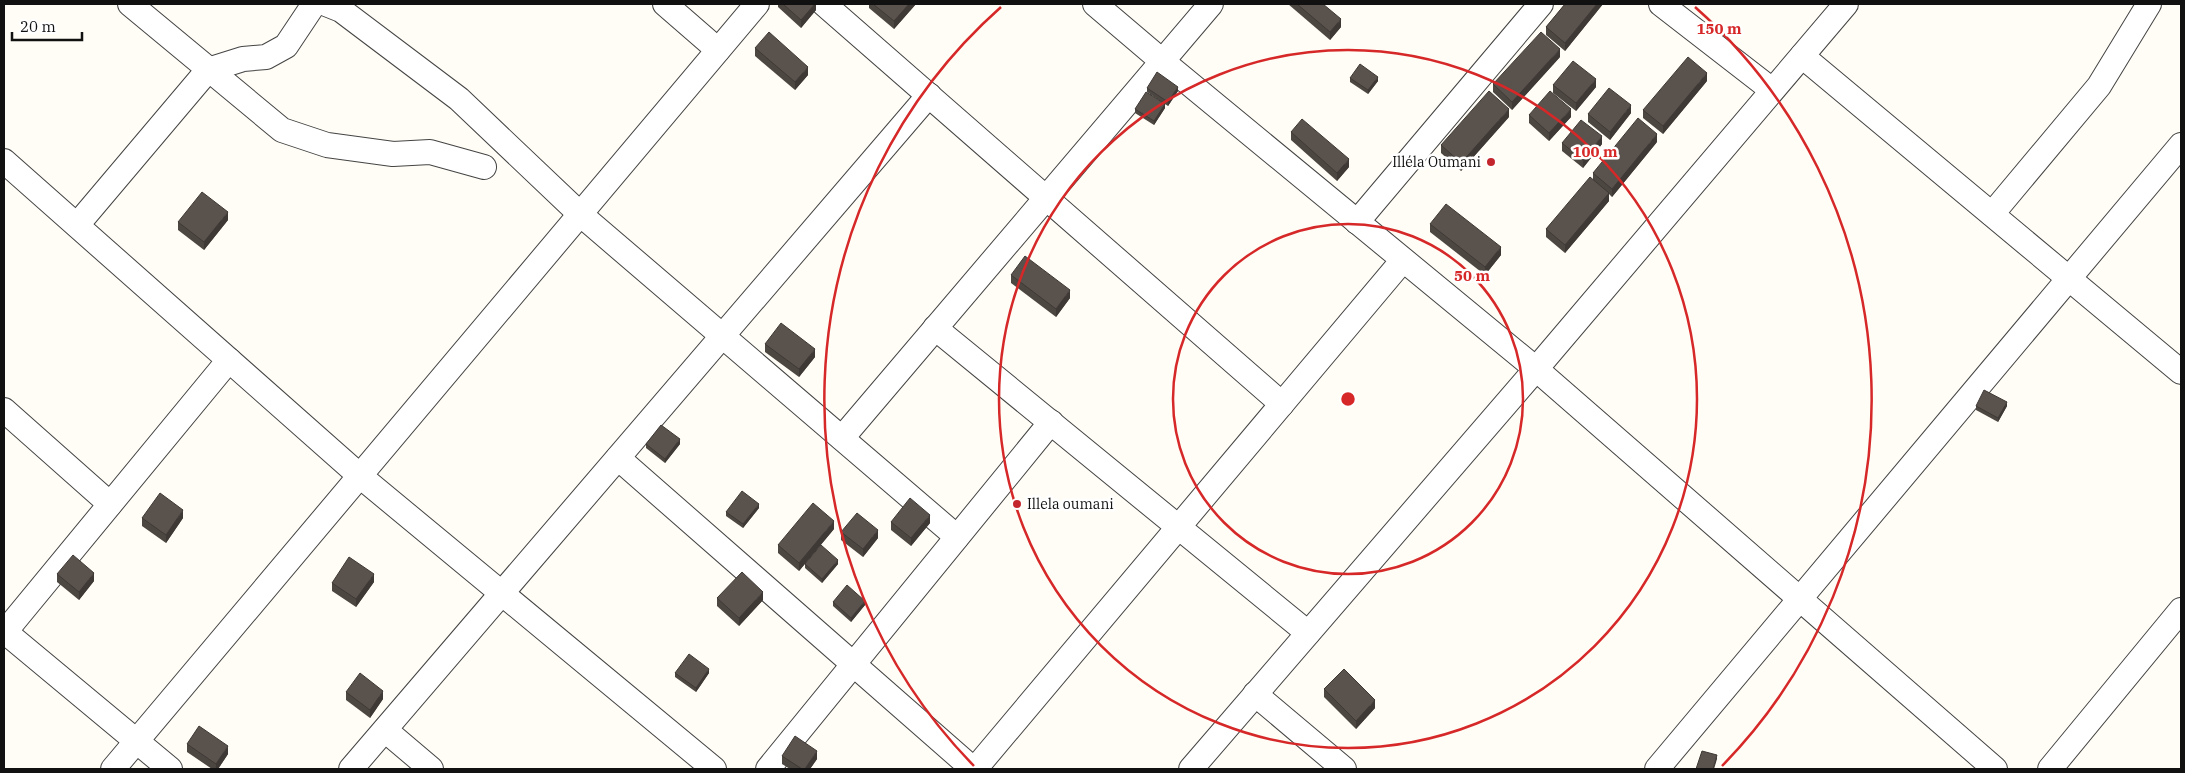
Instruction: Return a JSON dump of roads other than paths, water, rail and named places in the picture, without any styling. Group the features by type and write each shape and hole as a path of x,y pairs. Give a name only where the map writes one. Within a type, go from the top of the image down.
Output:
{"street":[{"path":"130,4 282,130 327,145 394,154 430,152 484,167"},
{"path":"77,225 208,70 243,59 266,58 286,46 314,4"},
{"path":"326,4 341,10 459,99 580,214 958,537"},
{"path":"665,4 718,50"},
{"path":"113,769 757,4"},
{"path":"824,4 1282,404"},
{"path":"1096,4 1162,61 1536,369 1995,769"},
{"path":"842,438 1211,4"},
{"path":"1357,222 1541,4"},
{"path":"1661,4 1772,90"},
{"path":"1191,769 1536,369 1846,4"},
{"path":"1992,214 2099,86 2149,4"},
{"path":"1802,56 2181,372"},
{"path":"351,769 929,95"},
{"path":"1657,769 2181,146"},
{"path":"4,161 360,476 714,769"},
{"path":"618,458 974,769 1404,260"},
{"path":"935,328 1308,633"},
{"path":"170,769 4,632 229,360"},
{"path":"4,410 110,504"},
{"path":"768,769 1051,422"},
{"path":"2050,769 2181,610"},
{"path":"1255,694 1344,769"},
{"path":"385,730 431,769"}],"place":[{"name":"Illéla Oumani","path":"1491,162"},
{"name":"Illela oumani","path":"1017,504"}]}
